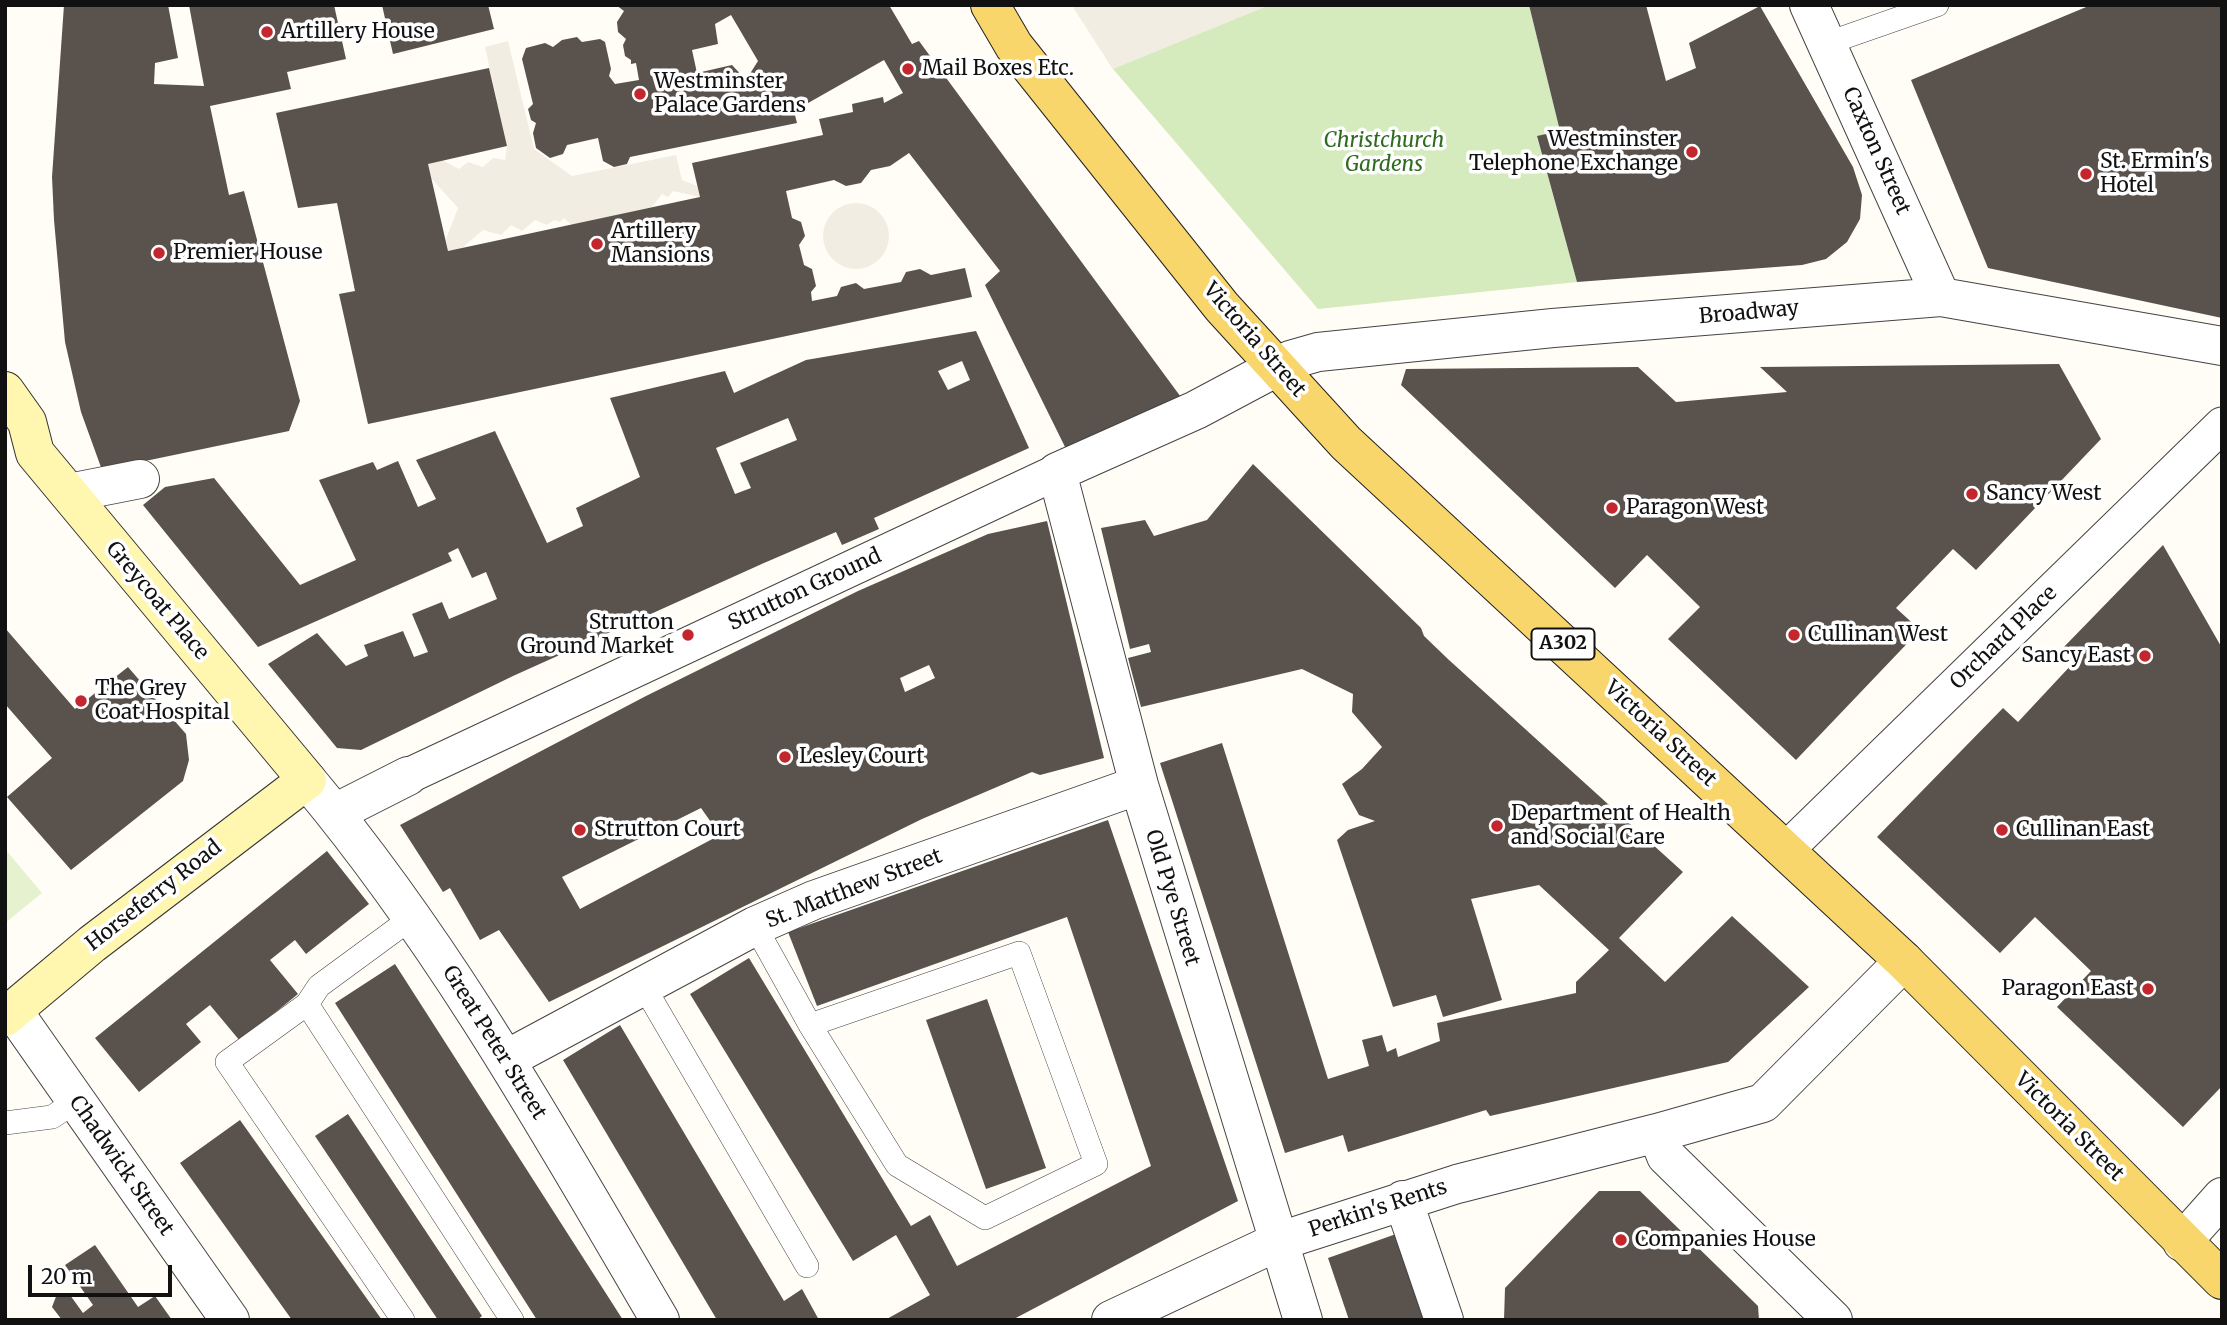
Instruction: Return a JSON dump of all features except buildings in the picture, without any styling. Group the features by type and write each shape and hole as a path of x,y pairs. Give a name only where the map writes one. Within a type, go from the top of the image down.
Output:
{"main road":[{"name":"Victoria Street","path":"990,5 1014,46 1222,307 1346,443 1903,961 2222,1280"},
{"name":"Greycoat Place","path":"5,391 27,422 20,453 69,493 307,780"},
{"name":"Horseferry Road","path":"9,1014 92,944 307,780"}],"street":[{"name":"Caxton Street","path":"1810,5 1941,297"},
{"name":"Broadway","path":"1276,368 1318,352 1553,328 1941,297 2222,346"},
{"name":"Strutton Ground","path":"335,813 408,776 1057,472 1196,410 1276,368"},
{"name":"Orchard Place","path":"1785,851 2222,425"},
{"name":"Old Pye Street","path":"1057,472 1139,785 1303,1320"},
{"path":"69,493 140,479"},
{"name":"Great Peter Street","path":"307,780 413,917 507,1059 660,1320"},
{"name":"St. Matthew Street","path":"507,1059 755,926 814,900 1139,785"},
{"name":"Perkin's Rents","path":"1111,1320 1277,1241 1403,1200 1763,1103 1903,961"},
{"name":"Chadwick Street","path":"9,1014 230,1320"},
{"path":"1657,1133 1666,1156 1833,1320"},
{"path":"2182,1242 2222,1197"},
{"path":"1403,1200 1444,1320"}],"lane":[{"path":"1828,44 1937,5"},
{"path":"403,1320 227,1062 307,1004 319,986 413,917"},
{"path":"755,926 810,1025 897,1165 985,1218 1096,1164 1019,953 810,1025"},
{"path":"643,985 807,1266"},
{"path":"307,1004 512,1320"},
{"path":"5,1123 52,1117 75,1102"}],"green space":[{"name":"Christchurch Gardens","path":"1072,5 1529,5 1560,131 1537,137 1577,282 1318,309 1113,69"},
{"path":"5,849 42,893 5,923"}],"shaded area":[{"path":"1072,5 1270,5 1113,69"},
{"path":"508,41 534,149 572,176 676,155 682,180 697,186 700,197 673,191 668,197 662,194 652,207 572,225 564,218 560,222 554,220 547,225 535,220 522,231 511,225 501,235 483,230 461,249 448,251 446,239 458,208 431,178 428,164 442,160 459,169 468,162 483,167 493,158 505,160 507,146 485,47"},
{"path":"850,203 862,203 874,208 884,218 889,236 887,249 874,264 862,269 850,269 838,264 828,254 823,242 823,230 828,218 838,208"}],"place":[{"name":"Artillery House","path":"267,32"},
{"name":"Mail Boxes Etc.","path":"908,69"},
{"name":"Westminster Palace Gardens","path":"640,94"},
{"name":"Westminster Telephone Exchange","path":"1692,152"},
{"name":"St. Ermin's Hotel","path":"2086,174"},
{"name":"Artillery Mansions","path":"597,244"},
{"name":"Premier House","path":"159,253"},
{"name":"Sancy West","path":"1972,494"},
{"name":"Paragon West","path":"1612,508"},
{"name":"Strutton Ground Market","path":"688,635"},
{"name":"Cullinan West","path":"1794,635"},
{"name":"Sancy East","path":"2145,656"},
{"name":"The Grey Coat Hospital","path":"81,701"},
{"name":"Lesley Court","path":"785,757"},
{"name":"Department of Health and Social Care","path":"1497,826"},
{"name":"Strutton Court","path":"580,830"},
{"name":"Cullinan East","path":"2002,830"},
{"name":"Paragon East","path":"2148,989"},
{"name":"Companies House","path":"1621,1240"}]}
